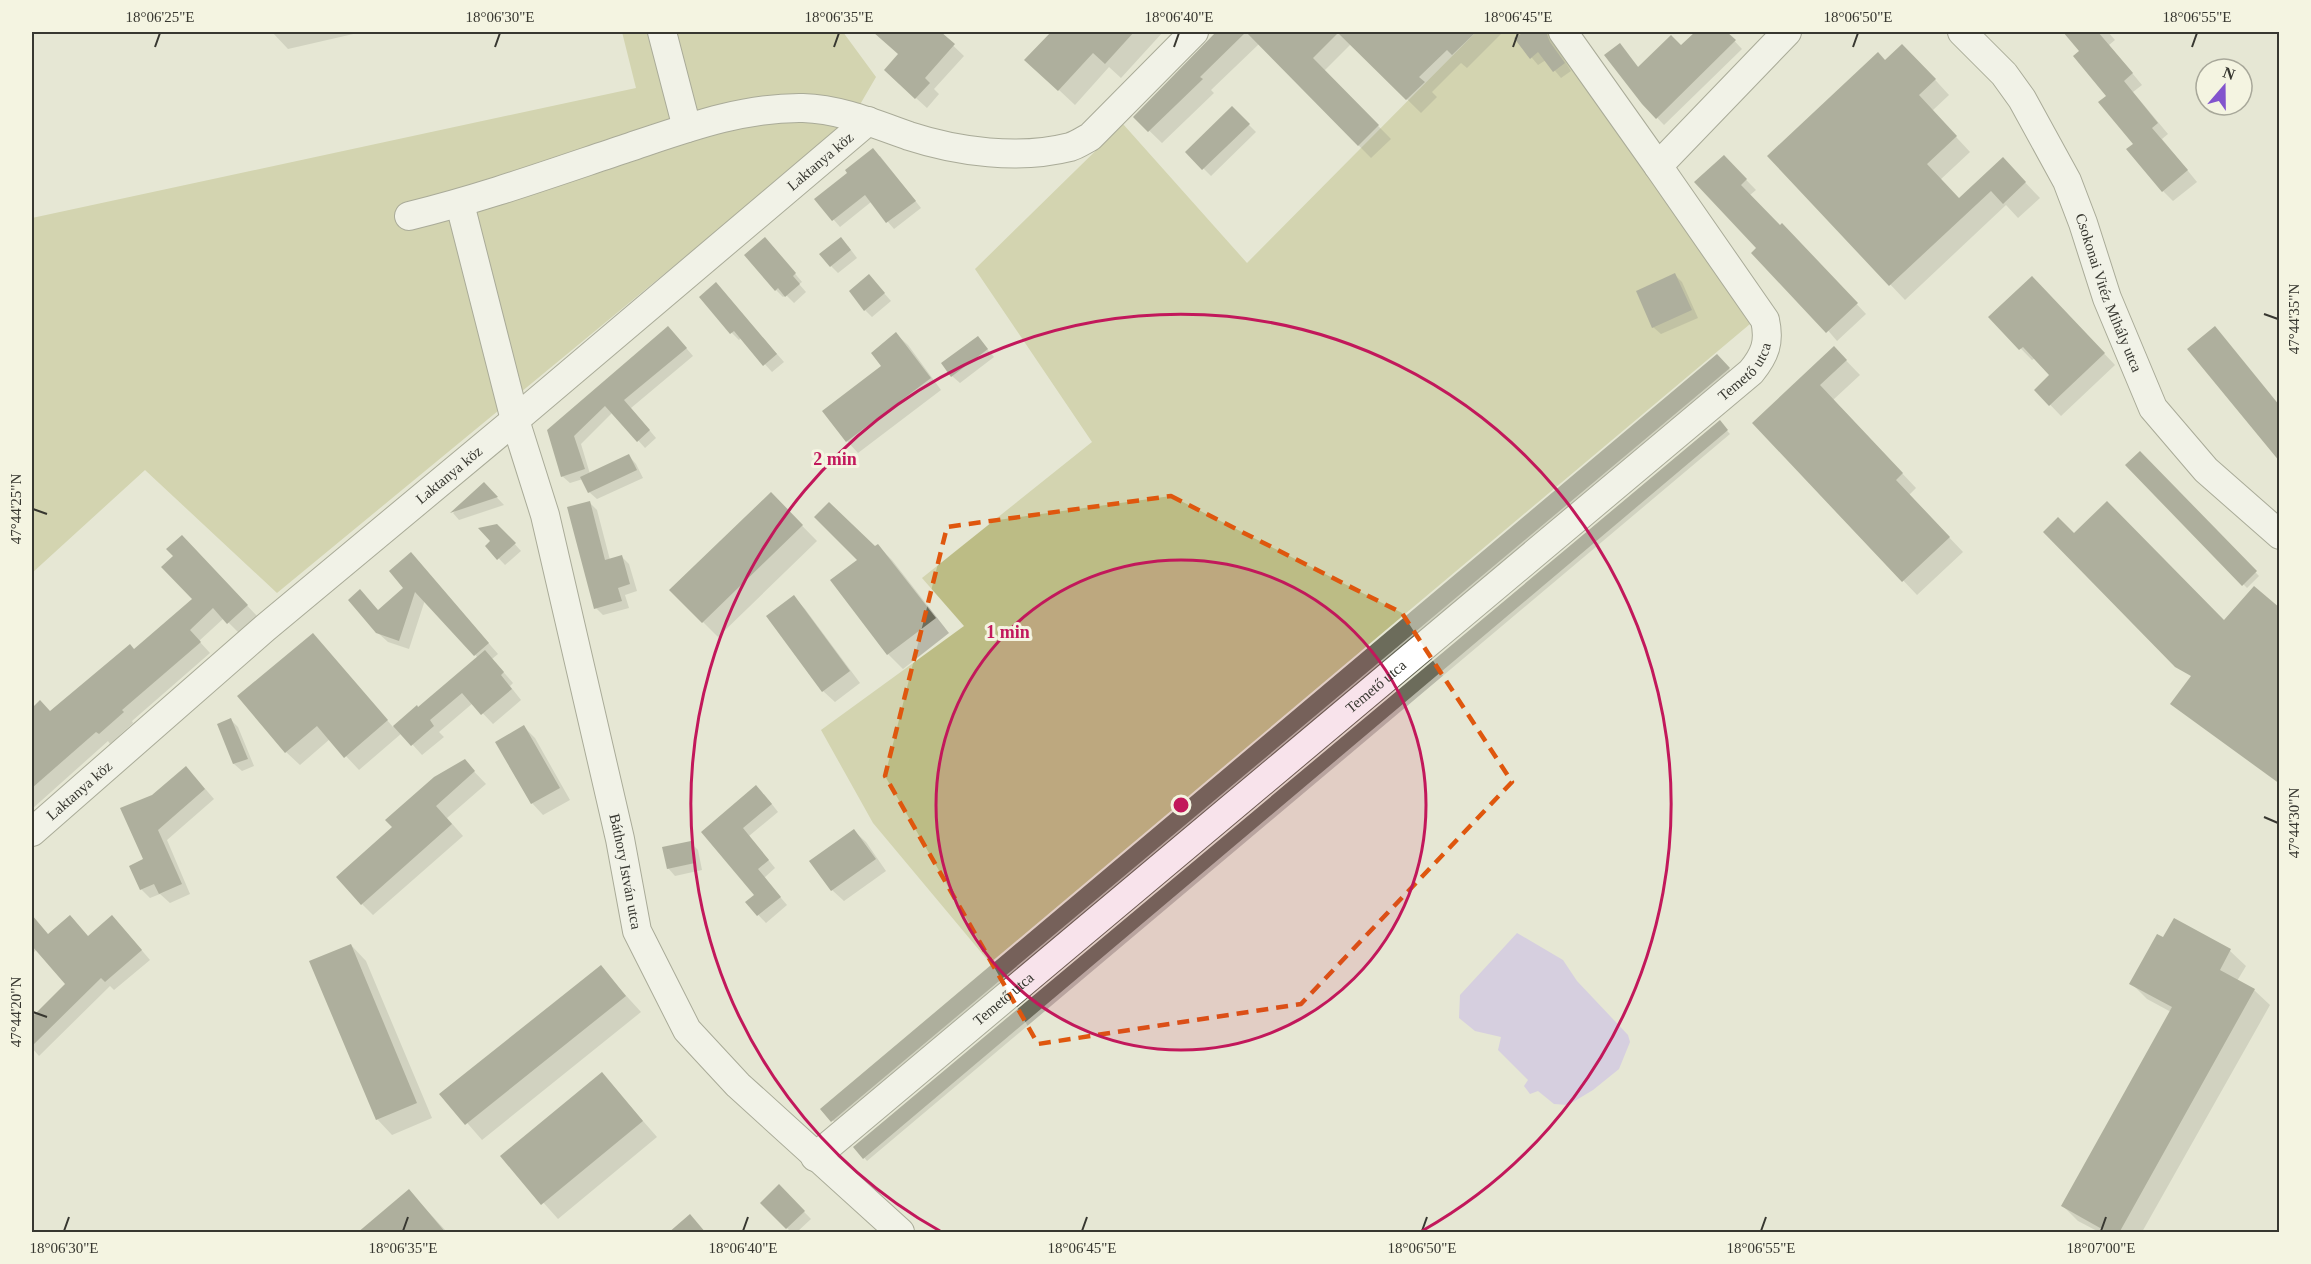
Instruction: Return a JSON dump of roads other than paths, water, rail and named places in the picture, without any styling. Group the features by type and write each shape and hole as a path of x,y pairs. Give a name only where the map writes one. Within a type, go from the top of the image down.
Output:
{"street":[{"path":"662,32 687,128"},
{"name":"Laktanya köz","path":"410,216 460,204 687,128 759,110 805,108 868,121 940,144 998,153 1035,152 1072,147 1090,136 1194,32"},
{"name":"Temető utca","path":"814,1157 1751,372 1762,359 1768,333 1765,320 1563,32"},
{"path":"1658,166 1787,32"},
{"name":"Csokonai Vitéz Mihály utca","path":"1962,32 2004,74 2016,90 2035,120 2067,181 2083,223 2106,298 2152,408 2206,470 2280,536"},
{"name":"Laktanya köz","path":"32,832 265,628 868,121"},
{"name":"Báthory István utca","path":"460,204 515,420 545,515 620,839 637,931 687,1030 738,1085 814,1157 900,1233"}]}
